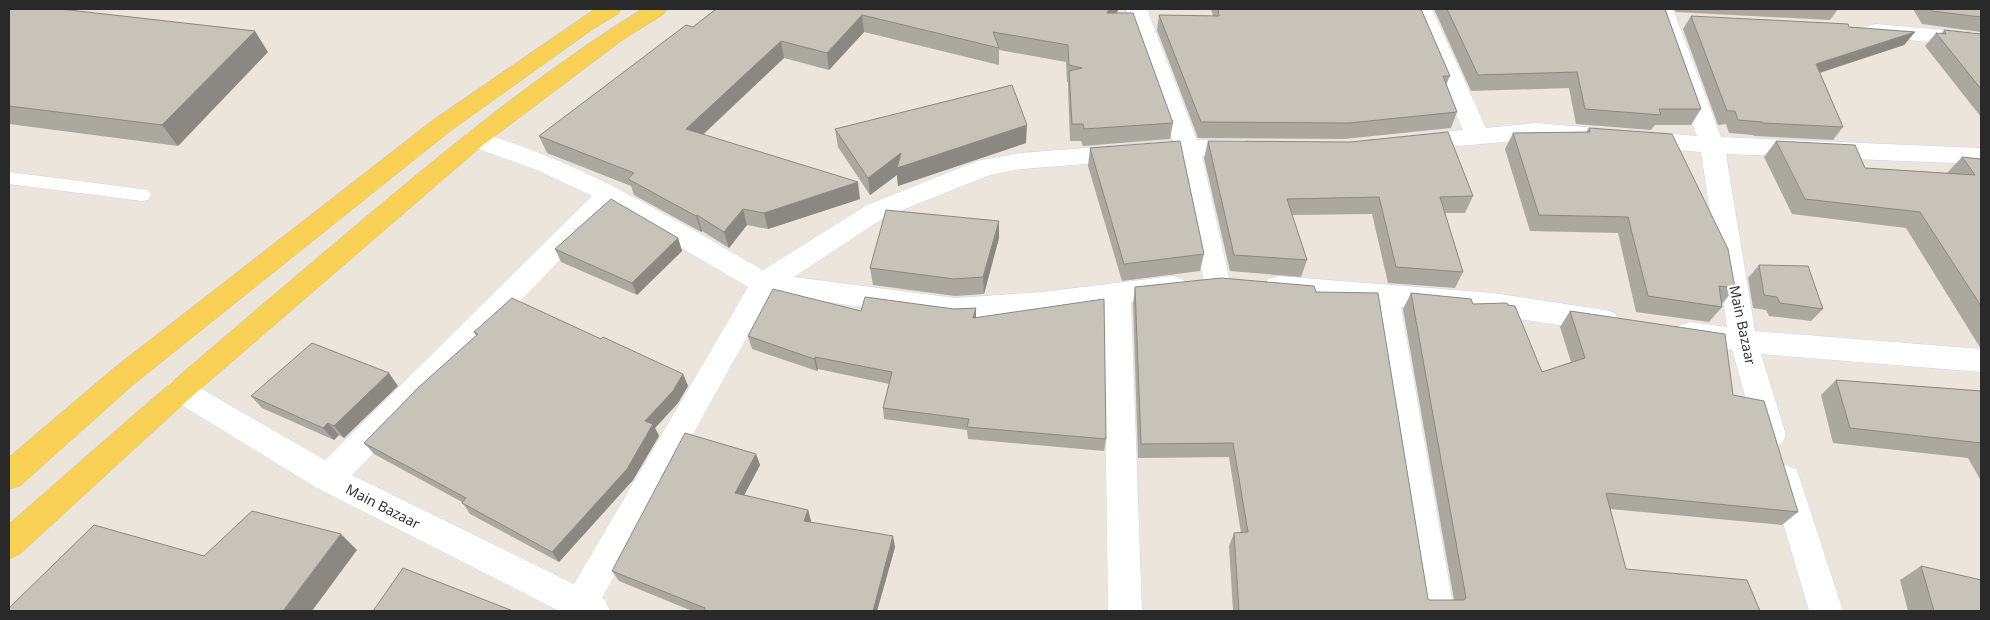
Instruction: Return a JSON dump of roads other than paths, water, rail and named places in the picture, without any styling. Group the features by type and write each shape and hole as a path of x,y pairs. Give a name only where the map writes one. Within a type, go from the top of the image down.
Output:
{"main road":[{"path":"9,476 124,376 441,126 585,24 610,9"},
{"path":"9,544 180,390 475,139 613,36 656,9"}],"street":[{"path":"1136,9 1237,283"},
{"path":"1421,9 1477,135"},
{"name":"Main Bazaar","path":"1672,17 1712,146 1743,341 1826,611"},
{"path":"1852,30 1981,40"},
{"path":"1391,144 1537,131 1712,146 1981,156"},
{"path":"475,139 548,165 609,194 764,283 954,309 1042,303 1136,290 1237,283 1493,304 1628,324"},
{"path":"586,609 764,283 876,212 986,167 1021,161 1188,148 1266,149"},
{"path":"328,478 609,194"},
{"path":"1117,294 1125,611"},
{"path":"1385,294 1437,611"},
{"path":"1666,330 1743,341 1981,361"},
{"name":"Main Bazaar","path":"180,390 328,478 586,609"}],"lane":[{"path":"9,178 142,195"}]}
